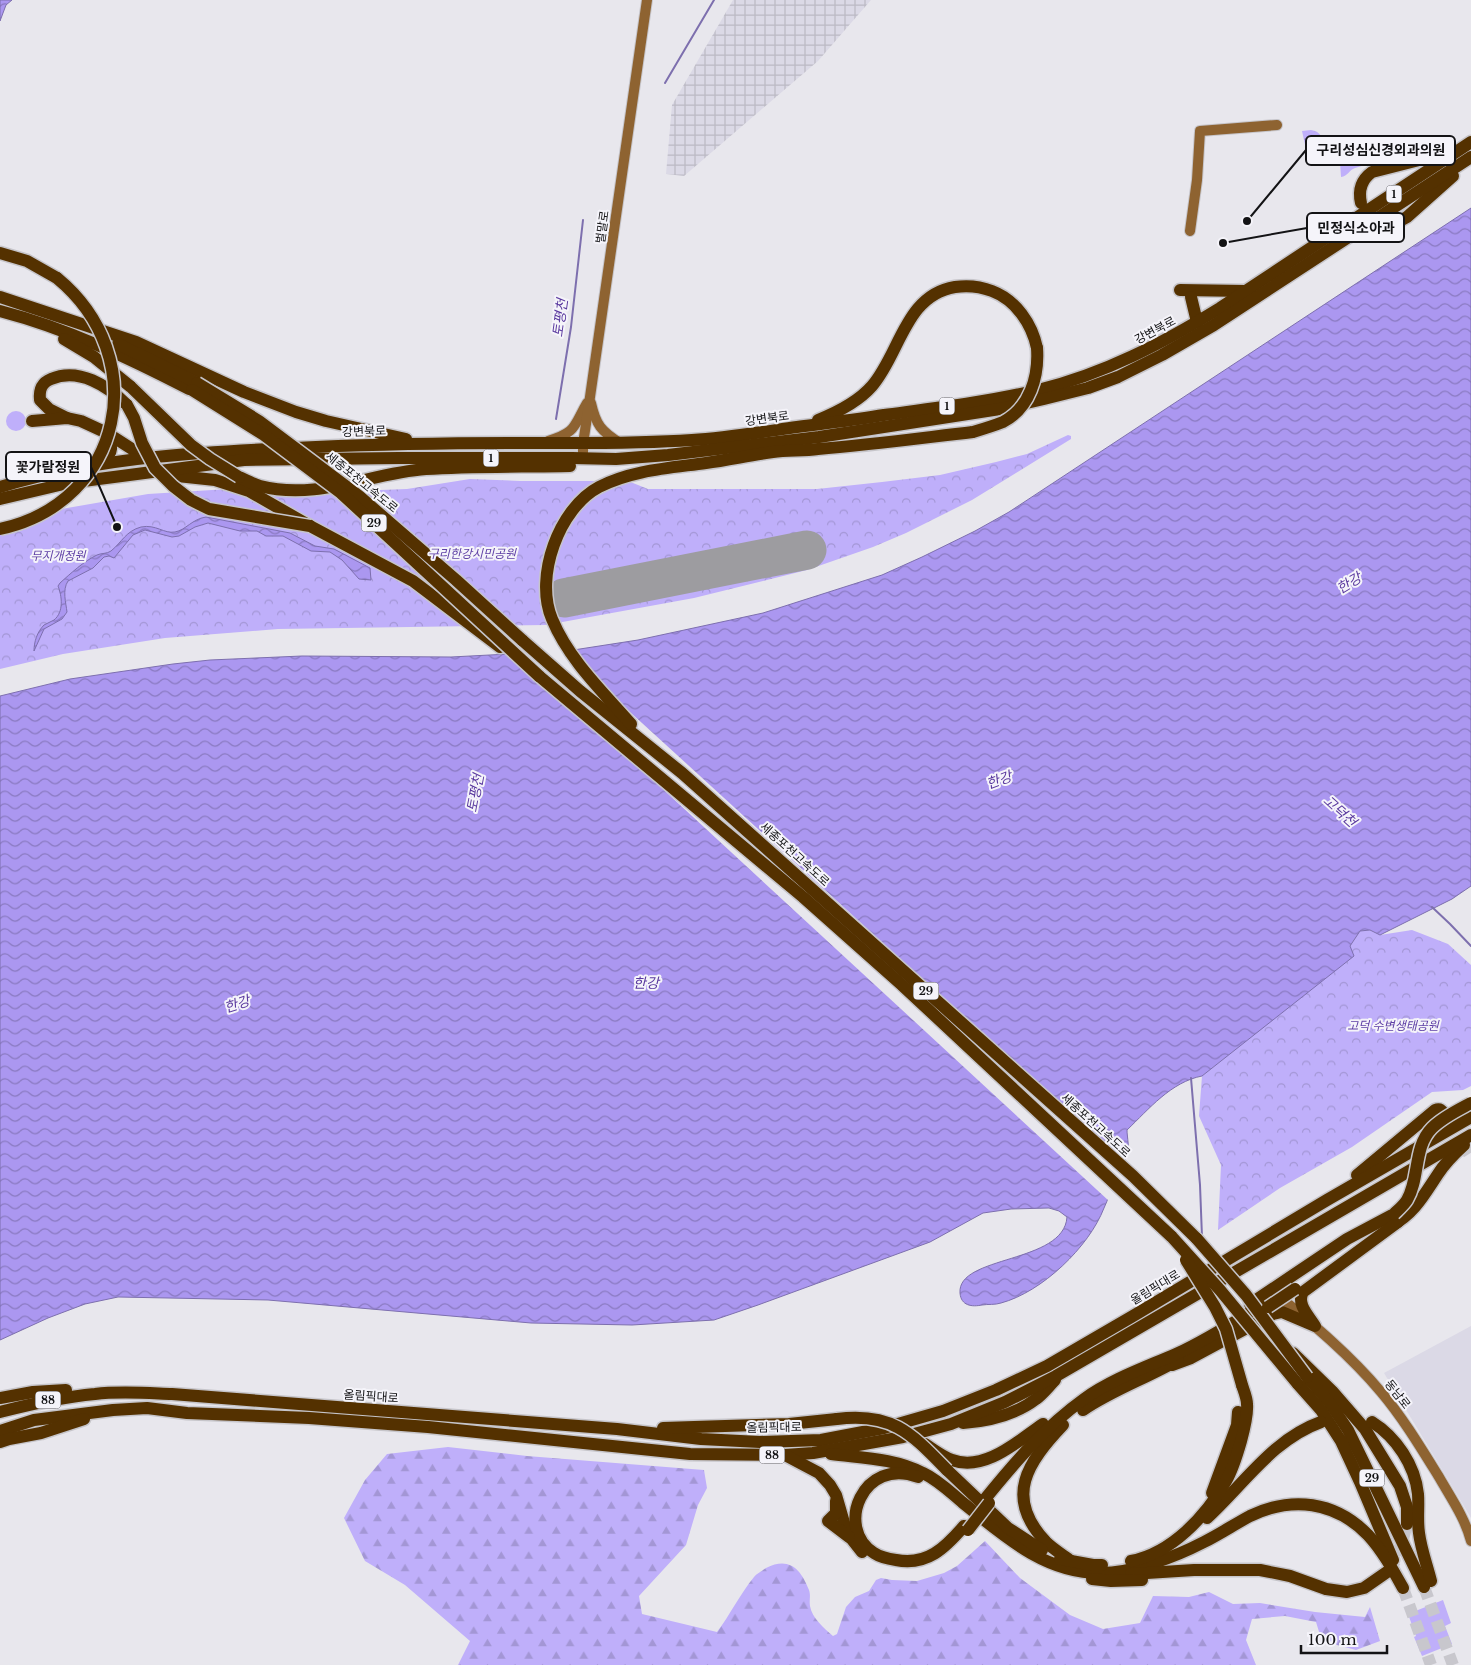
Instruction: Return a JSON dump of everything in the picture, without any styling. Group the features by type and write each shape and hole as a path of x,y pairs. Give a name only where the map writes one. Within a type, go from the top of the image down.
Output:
{"highway":[{"name":"강변북로","path":"0,487 92,465 256,448 425,443 583,444 691,440 749,434 981,401 1038,390 1092,373 1129,358 1197,322 1378,205 1471,142"},
{"path":"1361,203 1360,190 1362,183 1372,172 1454,153"},
{"name":"1","path":"0,499 68,483 225,462 281,459 616,459 682,454 819,438 1000,409 1088,388 1118,377 1162,355 1214,325 1471,157"},
{"path":"1398,222 1407,217 1471,161"},
{"path":"0,253 27,261 57,278 86,307 105,340 112,369 115,401 106,441 88,477 53,508 20,525 0,529"},
{"path":"651,747 580,666 550,617 546,579 549,561 554,542 563,524 578,504 598,488 625,475 775,452 973,432 1004,421 1022,406 1033,386 1037,374 1037,348 1034,336 1021,313 1008,300 997,293 969,285 948,288 935,294 923,303 908,321 883,372 861,397 832,414 799,427"},
{"path":"1197,322 1185,294 1245,291"},
{"path":"0,297 136,342 244,392 326,421 425,443"},
{"name":"세종포천고속도로","path":"0,302 100,336 132,350 195,387 259,421 359,496 580,691 651,747 806,883 1133,1176 1225,1270 1246,1295 1306,1378 1321,1410 1341,1441 1385,1541 1403,1588 1376,1546 1354,1523 1318,1505 1298,1504 1267,1509 1203,1543 1172,1556 1125,1570 1101,1573"},
{"name":"세종포천고속도로","path":"0,311 104,347 195,387 264,435 341,493 539,676 810,903 902,985 1172,1237 1220,1290 1329,1402 1348,1430 1428,1584 1419,1533 1418,1493 1410,1467 1400,1448 1390,1436 1372,1422"},
{"path":"0,317 40,329 68,341 94,356 131,387 191,446 239,477 260,486 295,491 316,490 388,474 425,469 593,465 616,459"},
{"path":"156,458 132,449 107,433 81,421 67,418 49,409 40,400 42,385 48,380 68,374 89,379 114,392 127,405 134,418 142,443 155,468 191,500 209,509 310,526"},
{"path":"32,422 67,418"},
{"path":"92,465 108,457 112,443 107,433"},
{"path":"775,452 819,438"},
{"path":"145,473 215,480 249,491 413,581 494,642 642,762"},
{"path":"1315,1326 1301,1305 1303,1292 1396,1218 1412,1190 1424,1139 1431,1129 1443,1119 1471,1103"},
{"path":"1326,1200 1432,1112 1439,1109 1445,1115"},
{"name":"올림픽대로","path":"0,1412 54,1399 96,1394 172,1394 617,1429 701,1439 760,1442 822,1440 884,1428 943,1411 996,1390 1047,1366 1134,1316 1326,1200 1471,1117"},
{"path":"1153,1368 1175,1354 1266,1305 1420,1202 1449,1159 1471,1137"},
{"name":"88","path":"0,1431 34,1420 113,1410 147,1408 187,1413 310,1418 428,1427 697,1455 785,1455 814,1453 903,1437 951,1424 1005,1402 1065,1371 1471,1137"},
{"path":"987,1501 1022,1460 1046,1438 1093,1402 1153,1368 1229,1320 1271,1289 1347,1239 1396,1218"},
{"path":"1172,1237 1215,1307 1226,1329 1247,1404 1244,1430 1233,1466 1226,1481 1206,1511 1176,1540"},
{"path":"950,1465 974,1462 996,1456 1107,1384 1153,1368 1190,1358 1273,1314 1282,1312 1315,1326"},
{"path":"1306,1378 1365,1429 1400,1486 1407,1507 1407,1524"},
{"path":"0,1398 40,1391 64,1390 96,1394"},
{"path":"785,1455 819,1473 830,1485 835,1494 847,1533 866,1556 880,1564 910,1566 925,1564 951,1551 966,1528 1030,1445 1083,1399"},
{"path":"0,1442 41,1433 113,1410"},
{"path":"617,1429 790,1424 856,1417 885,1422 899,1427 950,1465 1008,1528 1033,1545 1070,1565 1093,1565 1117,1564 1137,1560 1160,1550 1176,1540 1206,1519 1280,1445 1296,1432 1321,1422"},
{"path":"1063,1425 1036,1456 1028,1472 1023,1490 1025,1508 1035,1526 1046,1542 1070,1565 1088,1578 1111,1581 1220,1576 1244,1570"},
{"path":"814,1453 874,1458 902,1464 922,1472 938,1481 1011,1542 1045,1560 1101,1573 1142,1574 1194,1570 1260,1570 1290,1576 1326,1589 1347,1592 1364,1588 1387,1572"},
{"path":"945,1488 914,1476 898,1473 887,1474 877,1479 868,1485 860,1497 856,1511 856,1525 860,1537 874,1554 898,1561 909,1561 932,1556 941,1551 966,1528"}],"street":[{"name":"벌말로","path":"583,458 583,444 647,0"},
{"path":"1190,231 1200,131 1277,125"},
{"path":"544,443 561,437 572,430 590,397"},
{"path":"590,397 594,419 604,433 620,443"},
{"name":"동남로","path":"1271,1289 1315,1326 1382,1393 1405,1424 1462,1517 1471,1541"}],"shaded area":[{"path":"733,0 871,0 818,61 684,176 666,174 672,105"},
{"path":"1471,1326 1471,1518 1384,1373"}],"green space":[{"path":"1311,130 1319,133 1326,146 1306,149 1302,131"},
{"path":"1390,150 1391,157 1355,168 1341,177 1340,162 1346,160 1354,164 1363,154 1379,155"},
{"path":"16,411 23,414 26,421 23,428 16,431 9,428 6,421 9,414"},
{"name":"구리한강시민공원","path":"1068,435 1071,436 1071,439 972,500 906,533 873,547 807,570 694,598 546,625 278,629 165,638 63,654 0,669 0,523 44,512 148,494 258,487 300,493 407,489 470,479 628,481 648,489 817,489 940,475 1027,454"},
{"name":"고덕 수변생태공원","path":"1370,930 1380,935 1412,930 1448,944 1471,965 1471,1086 1463,1090 1432,1092 1352,1147 1280,1188 1218,1230 1221,1165 1199,1116 1202,1076 1353,956 1350,946 1360,931"},
{"path":"448,1447 527,1456 704,1470 707,1488 698,1505 686,1545 639,1596 642,1614 717,1632 754,1577 766,1568 774,1565 788,1564 798,1571 809,1590 810,1606 813,1615 833,1636 837,1634 846,1607 855,1597 869,1591 876,1580 881,1578 917,1581 944,1573 957,1566 985,1541 1020,1578 1070,1615 1103,1629 1140,1623 1153,1596 1189,1597 1209,1592 1233,1604 1260,1603 1315,1612 1365,1617 1370,1607 1380,1641 1356,1650 1337,1645 1320,1635 1316,1622 1285,1616 1252,1619 1246,1640 1256,1665 458,1665 470,1641 405,1585 365,1561 344,1518 365,1480 387,1454"},
{"path":"1443,1600 1451,1623 1445,1626 1452,1644 1422,1656 1414,1637 1416,1636 1408,1614"}],"water":[{"path":"0,0 12,0 6,5 0,21"},
{"name":"한강","path":"1471,208 1471,886 1452,899 1380,935 1370,930 1360,931 1350,946 1354,956 1202,1076 1180,1084 1152,1105 1127,1130 1128,1153 1114,1179 1107,1202 1097,1223 1076,1252 1048,1278 1017,1297 999,1304 971,1306 962,1301 960,1293 964,1281 975,1272 1031,1252 1049,1243 1061,1232 1067,1217 1059,1211 1049,1208 1011,1209 983,1213 930,1242 714,1320 632,1325 531,1323 268,1300 118,1297 85,1304 48,1318 0,1340 0,696 70,679 210,660 302,656 451,657 567,651 638,640 763,613 882,575 975,531 1009,512"},
{"path":"206,517 290,533 315,546 334,549 370,568 371,580 359,579 342,560 330,552 311,551 283,536 266,536 257,531 240,531 208,523 195,527 179,536 172,537 145,530 133,535 114,558 104,557 93,568 68,581 65,592 67,612 62,619 44,629 34,651 39,631 44,625 57,617 61,608 58,586 77,568 97,555 108,553 128,534 141,527 146,526 167,532 175,532"}],"pier":[{"path":"566,648 619,702 1125,1164 1116,1181 1109,1201 536,672 510,651"}],"waterway":[{"name":"토평천","path":"665,83 714,0"},
{"name":"토평천","path":"556,419 571,327 583,220"},
{"name":"고덕천","path":"1432,907 1471,946"},
{"path":"1191,1078 1200,1185 1202,1237"}],"runway":[{"path":"564,598 807,550"}],"tunnel":[{"path":"1368,216 1376,222 1398,222"},
{"path":"1448,1120 1469,1154"},
{"path":"1388,1570 1398,1558 1407,1524"},
{"path":"1424,1587 1453,1665"},
{"path":"1403,1588 1431,1665"}],"place":[{"name":"구리성심신경외과의원","path":"1247,221"},
{"name":"민정식소아과","path":"1223,243"},
{"name":"꽃가람정원","path":"117,527"}],"park label":[{"name":"무지개정원","path":"58,555"}]}
